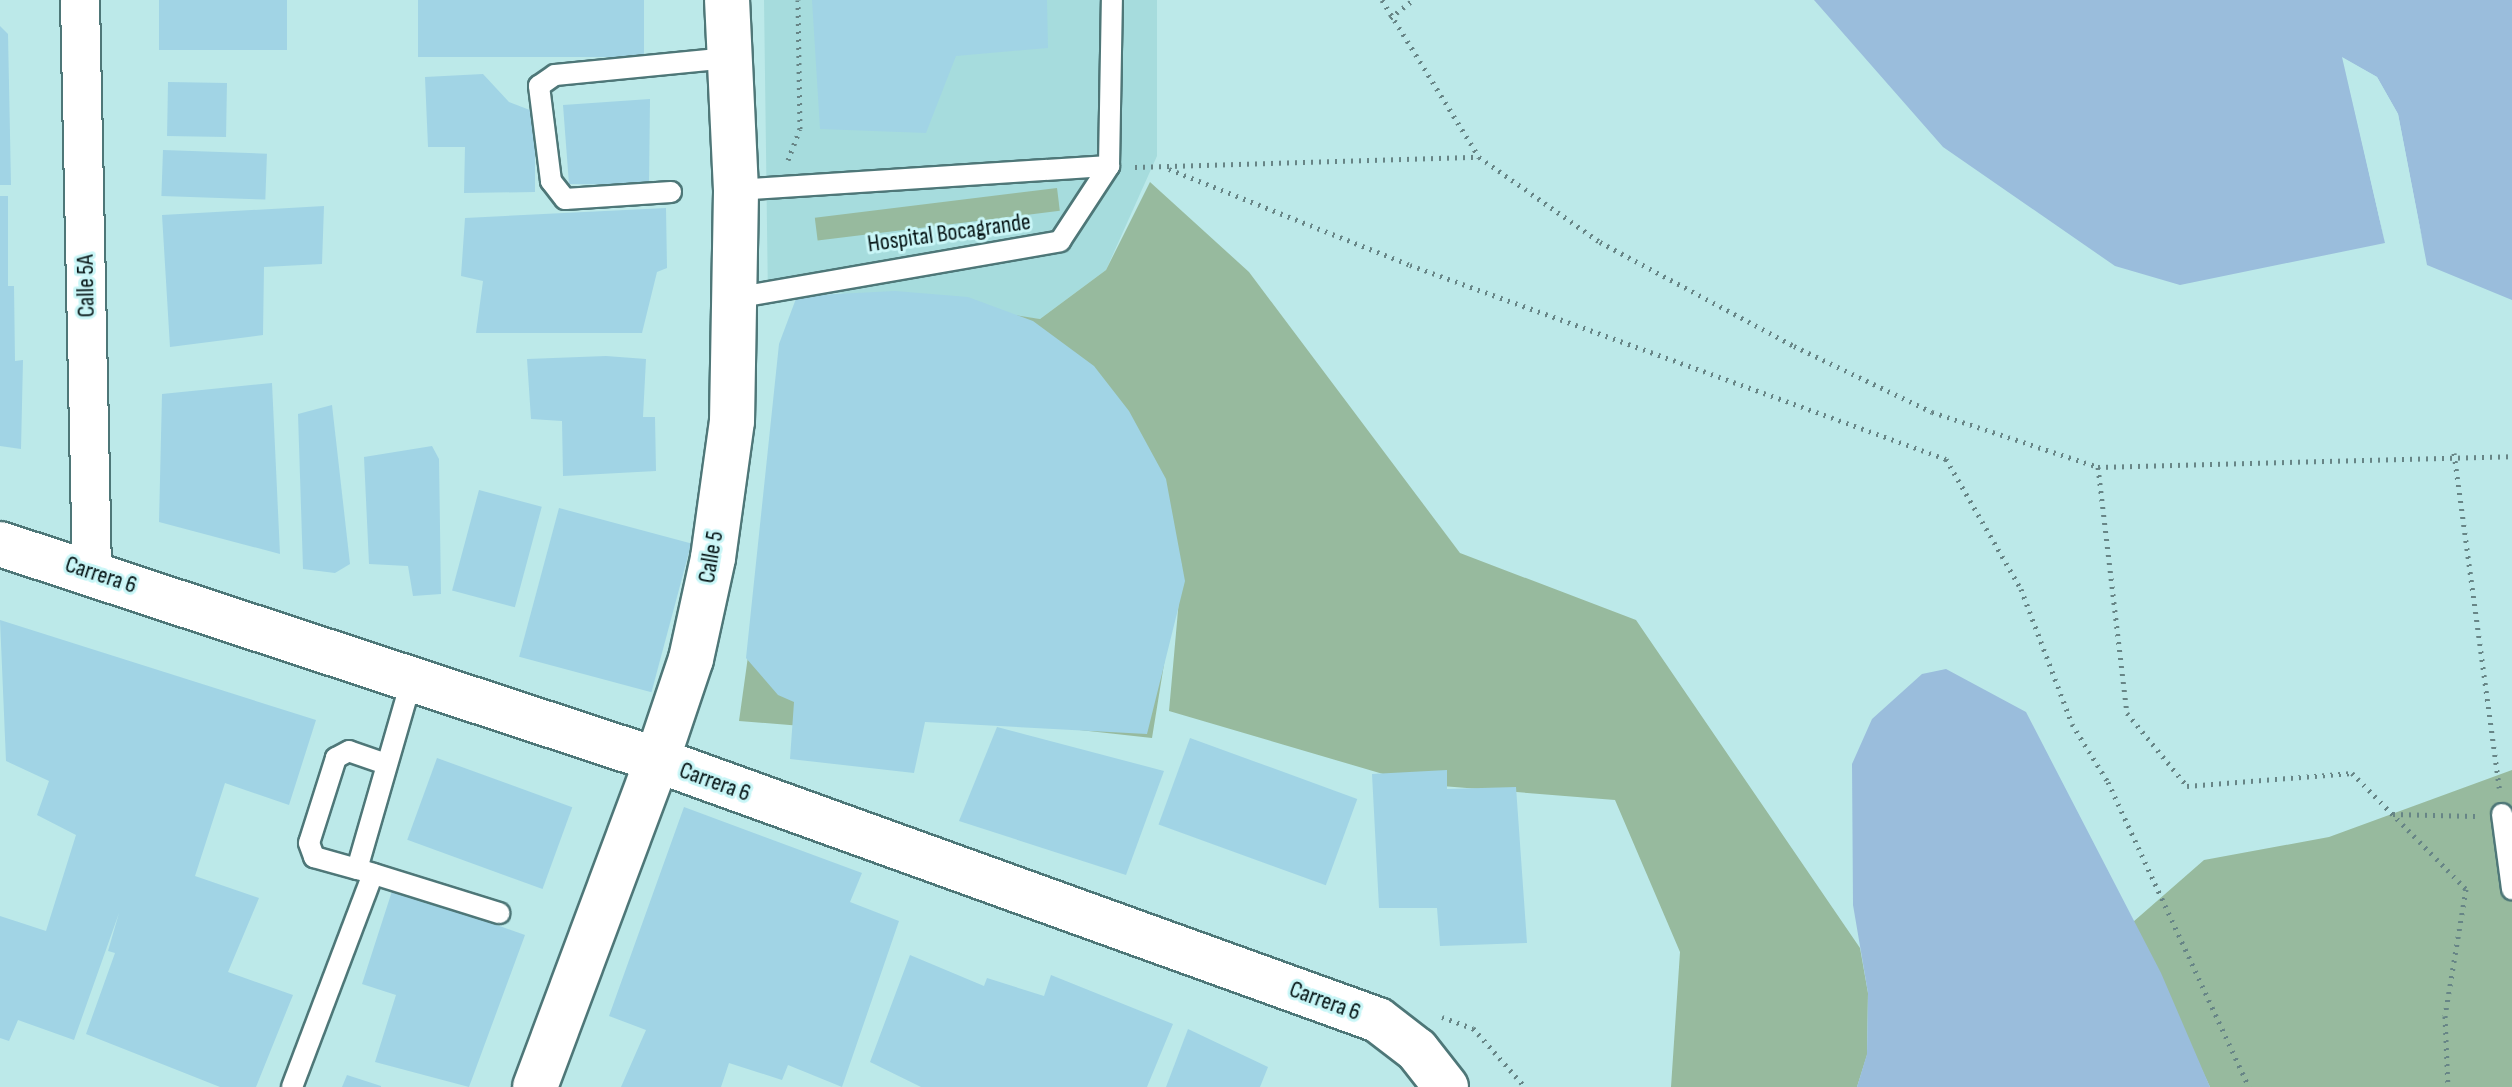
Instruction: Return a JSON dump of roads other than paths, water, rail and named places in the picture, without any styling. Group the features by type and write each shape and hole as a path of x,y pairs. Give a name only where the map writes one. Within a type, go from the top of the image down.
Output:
{"street":[{"name":"Calle 5A","path":"80,0 92,571"},
{"name":"Calle 5","path":"535,1087 657,760 691,659 713,558 732,421 735,298 757,188 728,58 727,0"},
{"name":"Carrera 6","path":"0,544 92,571 657,760 1378,1020 1423,1031 1446,1087"}],"lane":[{"path":"757,188 1109,166 1112,0"},
{"path":"671,192 565,199 551,181 539,86 555,75 728,58"},
{"name":"Hospital Bocagrande","path":"735,298 958,253 1054,244 1109,166"},
{"path":"292,1087 365,871 386,764 412,678"},
{"path":"386,764 349,751 336,758 309,843 314,857 499,913"},
{"path":"2502,814 2512,889"}]}
